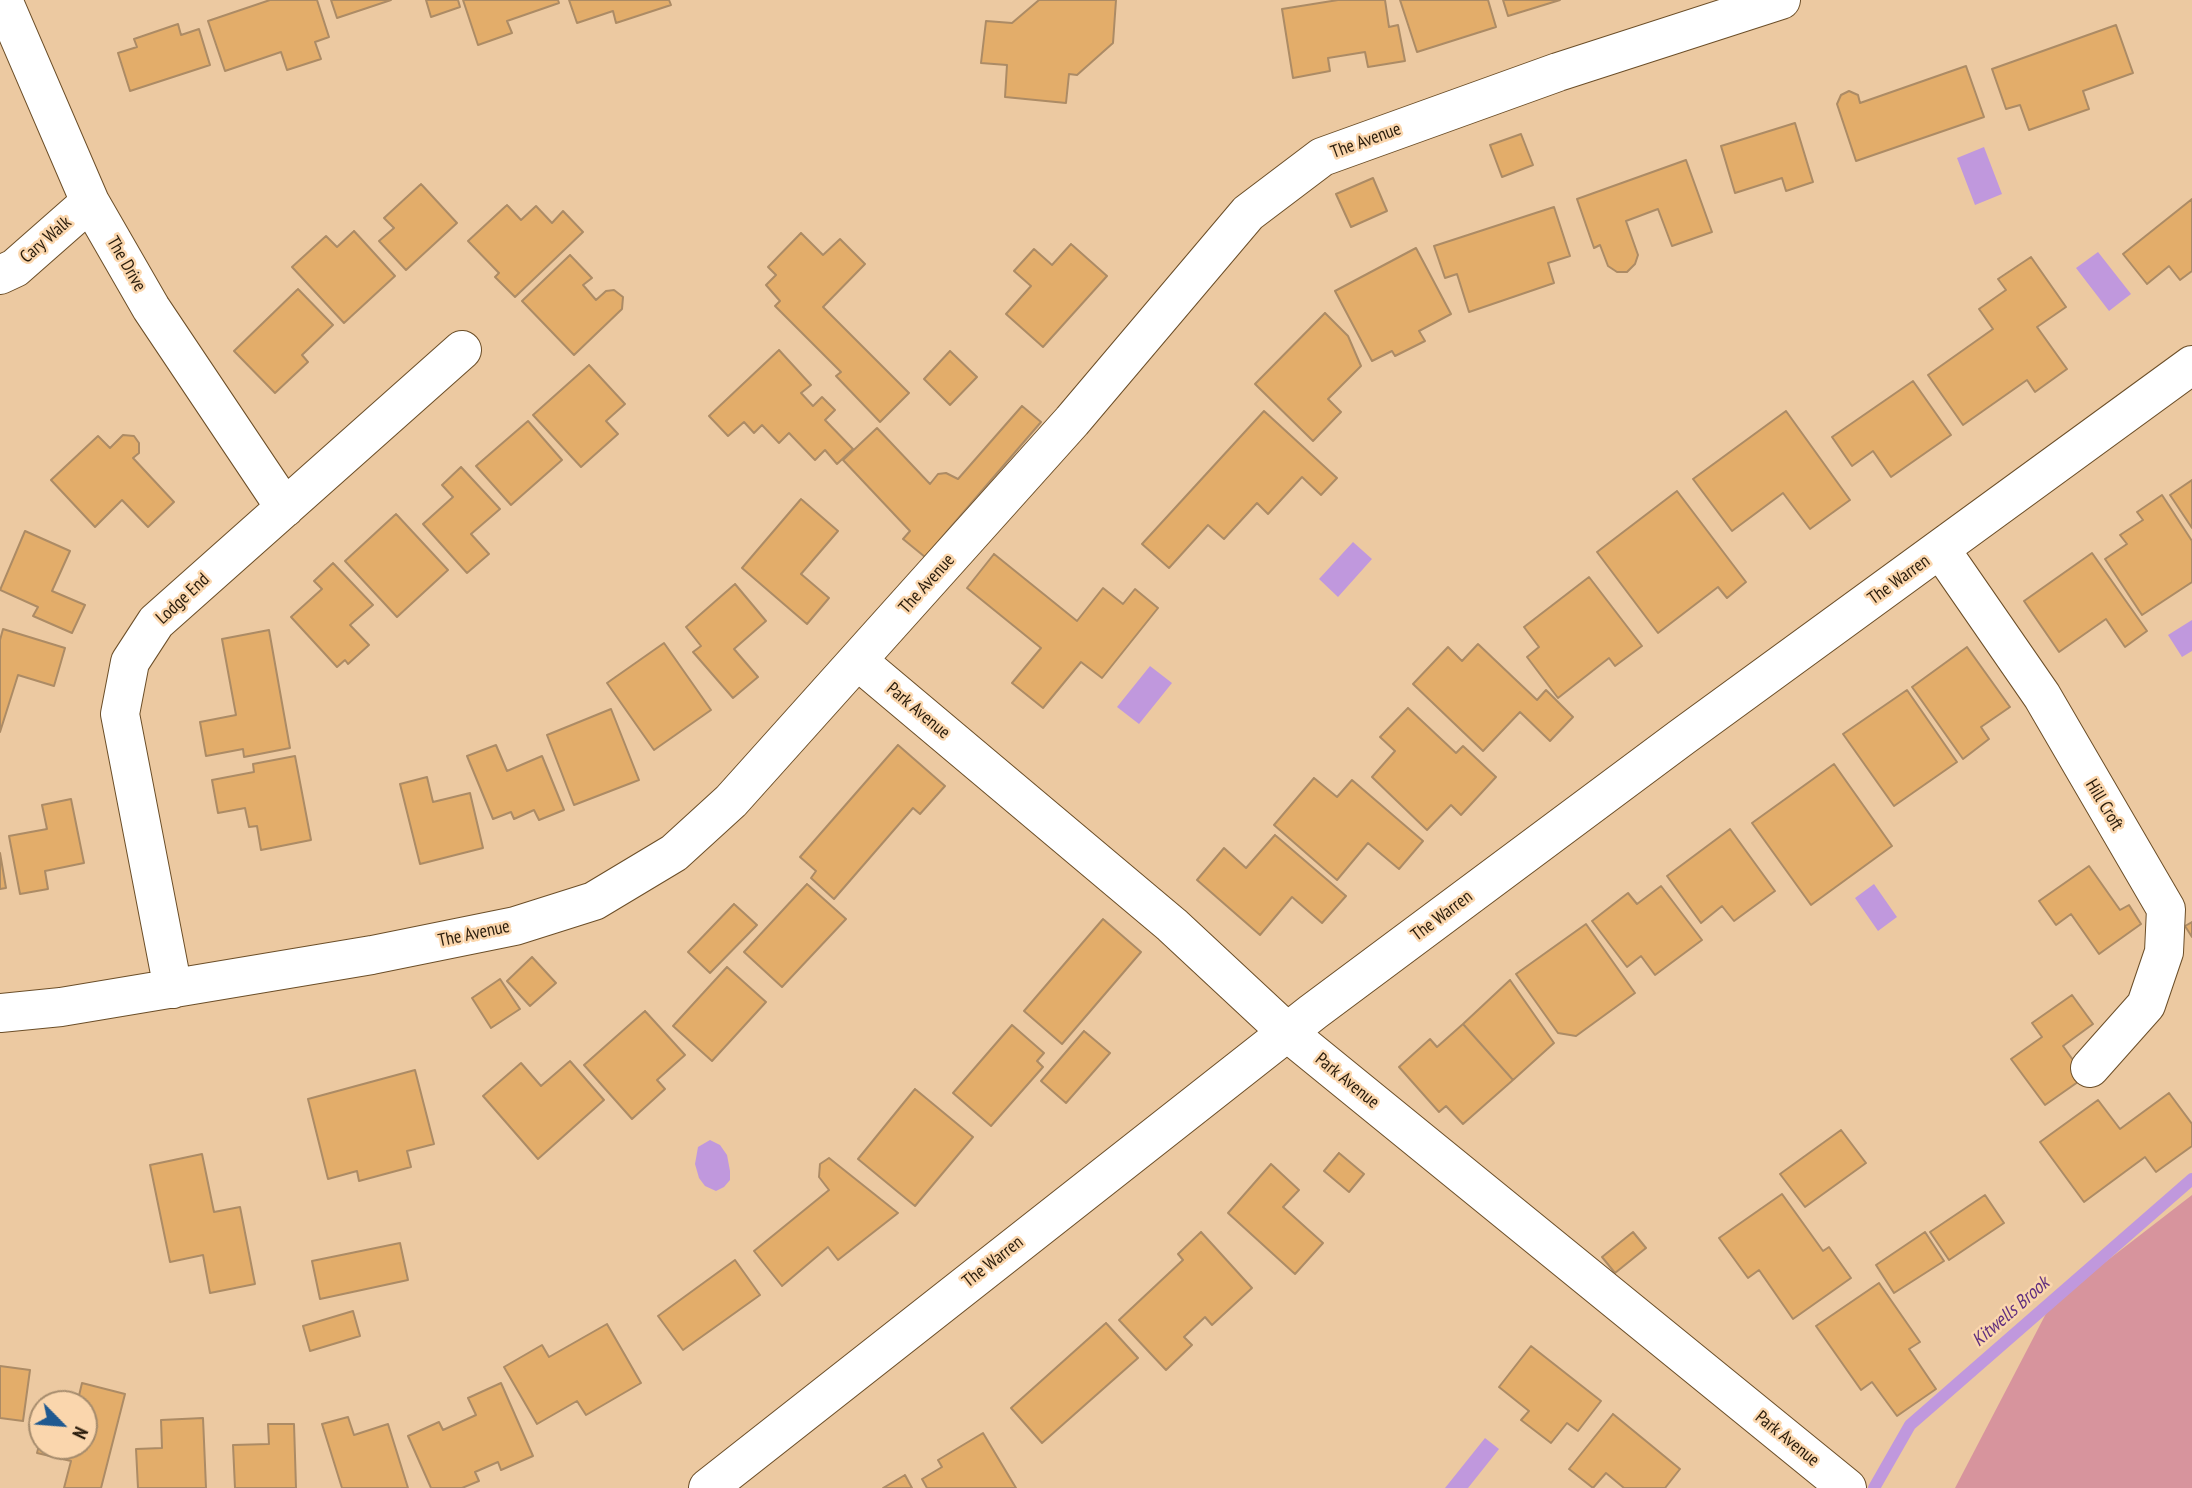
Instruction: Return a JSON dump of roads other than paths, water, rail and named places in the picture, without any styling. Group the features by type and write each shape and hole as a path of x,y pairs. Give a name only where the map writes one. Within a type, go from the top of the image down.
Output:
{"street":[{"name":"The Drive","path":"3,0 90,202 151,308 285,508"},
{"name":"The Avenue","path":"0,1013 61,1007 372,955 515,926 594,901 674,853 731,801 1072,421 1248,213 1322,156 1558,72 1781,0"},
{"name":"Cary Walk","path":"0,275 15,268 90,202"},
{"name":"Lodge End","path":"173,989 120,714 130,662 156,622 462,350"},
{"name":"The Warren","path":"708,1488 1287,1033 1671,745 2192,365"},
{"name":"Hill Croft","path":"1941,550 2042,696 2166,909 2164,952 2146,1005 2090,1068"},
{"name":"Park Avenue","path":"858,661 1172,925 1287,1033 1847,1488"}],"waterway":[{"name":"Kitwells Brook","path":"1874,1488 1910,1425 2192,1179"}]}
